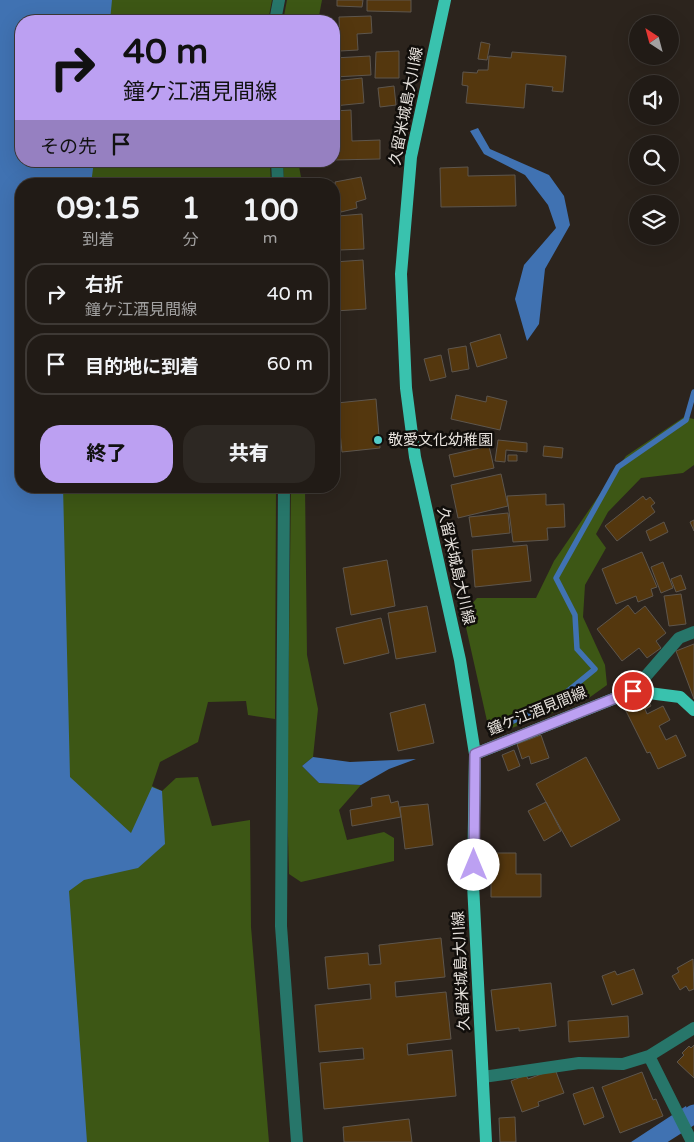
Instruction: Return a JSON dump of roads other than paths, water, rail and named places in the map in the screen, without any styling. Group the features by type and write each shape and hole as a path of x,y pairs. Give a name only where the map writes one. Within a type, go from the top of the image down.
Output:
{"main road":[{"name":"久留米城島大川線","path":"445,0 411,157 401,274 402,302 406,388 415,457 460,660 475,754 473,884 486,1142"},
{"name":"鐘ケ江酒見間線","path":"475,754 633,691 680,697 694,710"}],"street":[{"path":"276,15 279,0"},
{"path":"284,493 281,926 297,1142"},
{"path":"633,691 679,638 694,632"},
{"path":"483,1077 579,1063 623,1064 649,1056 694,1028"},
{"path":"649,1056 690,1137"}],"water":[{"path":"0,0 112,0 111,15 15,15 15,167 93,167 92,178 15,178 15,493 63,493 70,777 131,833 152,787 162,791 165,844 138,868 84,880 69,891 87,1142 0,1142"},
{"path":"478,128 490,149 549,175 564,196 570,225 545,269 539,324 527,341 515,299 524,265 556,228 548,205 525,175 484,154 470,131"},
{"path":"313,757 350,762 416,759 389,769 361,785 319,783 302,766"},
{"path":"686,1106 692,1126 670,1135 661,1142 631,1142"}],"waterway":[{"path":"497,728 552,704 595,669 577,649 575,615 556,578 618,467 686,420 694,392"},
{"path":"650,1142 694,1114"}],"place":[{"name":"敬愛文化幼稚園","path":"378,440"}]}
